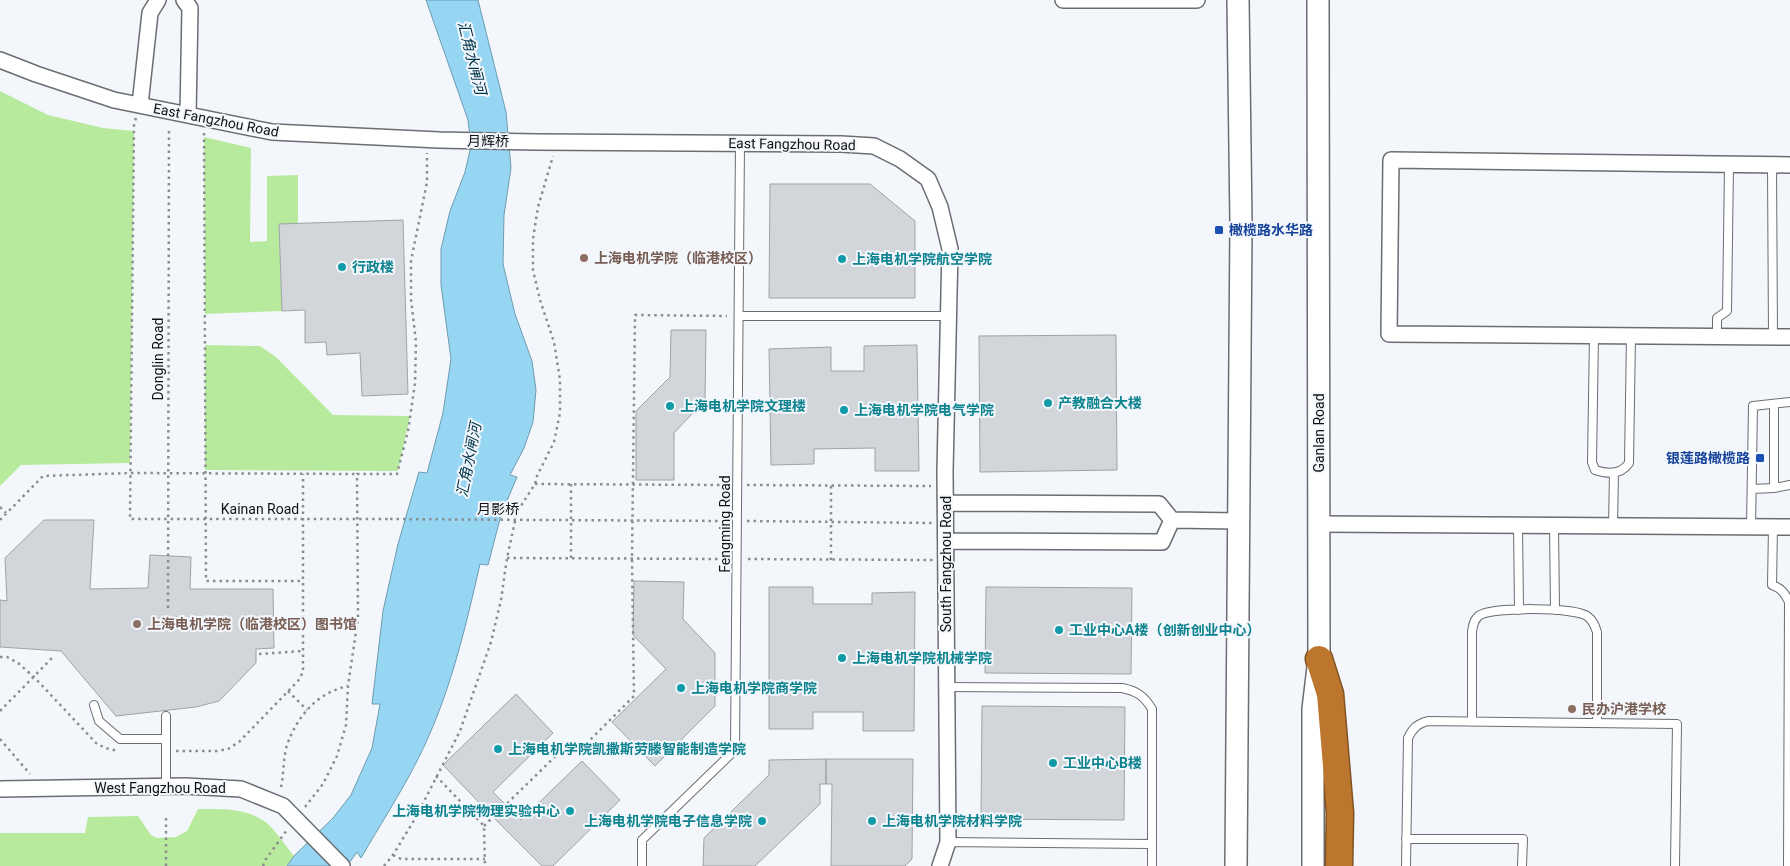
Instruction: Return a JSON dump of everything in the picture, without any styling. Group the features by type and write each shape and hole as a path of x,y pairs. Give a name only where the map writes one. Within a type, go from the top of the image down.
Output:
{"highway":[{"path":"1319,659 1330,694 1340,812 1339,866"}],"main road":[{"path":"1236,866 1241,224 1238,0"},
{"name":"Ganlan Road","path":"1314,866 1313,708 1319,659 1318,0"}],"street":[{"path":"140,105 150,13 158,0"},
{"path":"184,0 190,8 188,115"},
{"path":"1063,0 1197,0"},
{"name":"East Fangzhou Road","path":"0,60 105,97 272,132 433,140"},
{"name":"月辉桥","path":"433,140 536,142"},
{"name":"East Fangzhou Road","path":"536,142 841,144 874,146 900,160 928,179 940,208 950,249 949,316"},
{"path":"1790,165 1391,160 1389,334 1790,337"},
{"name":"South Fangzhou Road","path":"948,842 945,471 949,316"},
{"path":"946,503 1158,504 1172,520 1238,521"},
{"path":"946,541 1162,542 1172,520"},
{"path":"1319,524 1790,527"},
{"name":"West Fangzhou Road","path":"0,789 166,786 241,789 283,806 342,866"},
{"path":"940,866 948,842"}],"lane":[{"name":"Fengming Road","path":"642,866 642,840 736,750 740,143"},
{"path":"1717,336 1717,318 1727,311 1729,165"},
{"path":"1772,165 1773,337"},
{"path":"739,316 949,316"},
{"path":"1594,335 1592,462 1594,470 1603,472 1619,472 1625,469 1629,463 1631,336"},
{"path":"1751,527 1753,406 1790,402"},
{"path":"1774,404 1774,488"},
{"path":"1613,526 1614,472"},
{"path":"1752,489 1790,485"},
{"path":"1518,526 1519,610"},
{"path":"1554,526 1555,610"},
{"path":"1773,527 1772,585 1779,587 1786,594 1789,602 1788,866"},
{"path":"1472,722 1472,632 1474,621 1480,615 1493,610 1555,610 1574,611 1586,616 1594,623 1597,632 1597,723"},
{"path":"947,688 1122,688 1137,691 1147,700 1152,709 1152,866"},
{"path":"94,705 99,721 120,739 166,739"},
{"path":"166,716 166,786"},
{"path":"1406,866 1408,738 1412,729 1418,724 1428,721 1677,724 1674,866"},
{"path":"1406,839 1523,839 1522,866"},
{"path":"948,866 948,842 1152,844"}],"path":[{"path":"130,473 134,124 140,105"},
{"name":"Donglin Road","path":"168,608 169,111"},
{"path":"204,119 206,581 302,581"},
{"path":"0,520 43,476 130,473 396,474 408,431 415,383 416,342 411,299 410,261 427,182 433,140"},
{"path":"384,866 393,855 416,817 460,731 492,642 517,512 535,484 554,442 560,413 560,380 554,342 540,300 533,270 533,239 538,207 558,142"},
{"path":"484,826 569,743 578,752 634,696 632,558 635,315 739,316"},
{"name":"Kainan Road","path":"130,473 130,519 390,519"},
{"path":"166,751 217,751 228,749 239,742 288,691 303,672 303,474"},
{"path":"304,809 323,784 337,756 346,725 348,686 358,618 358,474"},
{"path":"571,484 571,558"},
{"path":"831,560 832,485"},
{"path":"0,508 6,514"},
{"name":"月影桥","path":"390,519 546,520"},
{"path":"259,654 303,652"},
{"path":"0,657 7,657 18,663 96,743 105,748 124,751"},
{"path":"0,711 53,658"},
{"path":"281,787 287,746 306,710 322,696 334,689 348,686"},
{"path":"288,691 306,710"},
{"path":"0,739 30,775"},
{"path":"436,776 484,826 485,866"},
{"path":"166,818 166,866"},
{"path":"263,866 266,859 288,830"},
{"path":"393,855 401,859 485,859"}],"green space":[{"path":"0,91 48,115 103,128 134,131 130,463 21,465 0,486"},
{"path":"204,137 251,148 250,242 267,241 267,176 298,175 298,224 279,225 282,311 205,314"},
{"path":"205,345 260,346 276,357 333,415 410,416 398,471 205,470"},
{"path":"198,809 235,810 253,815 269,825 294,856 287,866 0,866 0,833 85,833 88,817 138,816 151,835 157,838 176,837 187,831"}],"water":[{"name":"汇角水闸河","path":"426,0 478,0 506,112 511,168 504,215 503,264 515,314 532,361 536,390 533,422 524,448 510,475 517,477 501,515 488,565 480,564 462,639 439,712 405,784 361,858 357,852 347,866 287,866 294,856 333,818 351,795 372,748 380,704 372,704 383,611 398,544 419,472 427,473 443,413 451,359 441,285 441,249 450,211 465,172 471,146 468,120"}],"building":[{"name":"上海电机学院航空学院","path":"770,184 870,184 915,221 915,298 769,298"},
{"name":"行政楼","path":"403,220 408,394 362,396 360,353 327,355 326,342 305,343 305,310 282,311 279,224"},
{"name":"上海电机学院文理楼","path":"671,330 706,330 705,400 674,433 674,480 636,480 636,411 670,377"},
{"name":"产教融合大楼","path":"1116,335 1117,470 980,472 979,336"},
{"name":"上海电机学院电气学院","path":"917,345 919,471 875,471 875,448 814,449 814,464 771,465 769,349 831,347 831,371 864,371 864,346"},
{"name":"上海电机学院（临港校区）图书馆","path":"44,520 94,520 90,589 148,588 150,555 191,557 190,589 273,589 274,648 256,649 256,663 219,701 196,707 116,716 61,651 0,647 0,600 7,601 5,558"},
{"name":"上海电机学院商学院","path":"634,581 684,582 683,619 715,653 715,706 655,766 612,722 666,669 633,635"},
{"name":"上海电机学院机械学院","path":"769,587 813,587 813,604 872,604 872,593 915,592 914,731 863,731 863,712 813,712 813,729 769,729"},
{"name":"工业中心A楼（创新创业中心）","path":"986,587 1132,588 1131,674 985,673"},
{"name":"上海电机学院凯撒斯劳滕智能制造学院","path":"516,694 553,733 493,792 506,805 493,817 443,765"},
{"name":"工业中心B楼","path":"982,706 1125,707 1124,820 981,819"},
{"name":"上海电机学院材料学院","path":"826,759 913,759 912,859 905,866 831,866 832,784 826,784"},
{"name":"上海电机学院电子信息学院","path":"826,759 826,784 820,784 820,804 755,866 703,866 704,838 769,775 769,760"},
{"name":"上海电机学院物理实验中心","path":"582,761 620,800 553,866 542,866 493,817 506,805 521,820"}],"place":[{"name":"橄榄路水华路","path":"1219,230"},
{"name":"上海电机学院（临港校区）","path":"584,258"},
{"name":"上海电机学院航空学院","path":"842,259"},
{"name":"行政楼","path":"342,267"},
{"name":"产教融合大楼","path":"1048,403"},
{"name":"上海电机学院文理楼","path":"670,406"},
{"name":"上海电机学院电气学院","path":"844,410"},
{"name":"银莲路橄榄路","path":"1760,458"},
{"name":"上海电机学院（临港校区）图书馆","path":"137,624"},
{"name":"工业中心A楼（创新创业中心）","path":"1059,630"},
{"name":"上海电机学院机械学院","path":"842,658"},
{"name":"上海电机学院商学院","path":"681,688"},
{"name":"民办沪港学校","path":"1572,709"},
{"name":"上海电机学院凯撒斯劳滕智能制造学院","path":"498,749"},
{"name":"工业中心B楼","path":"1053,763"},
{"name":"上海电机学院物理实验中心","path":"570,811"},
{"name":"上海电机学院电子信息学院","path":"762,821"},
{"name":"上海电机学院材料学院","path":"872,821"}]}
